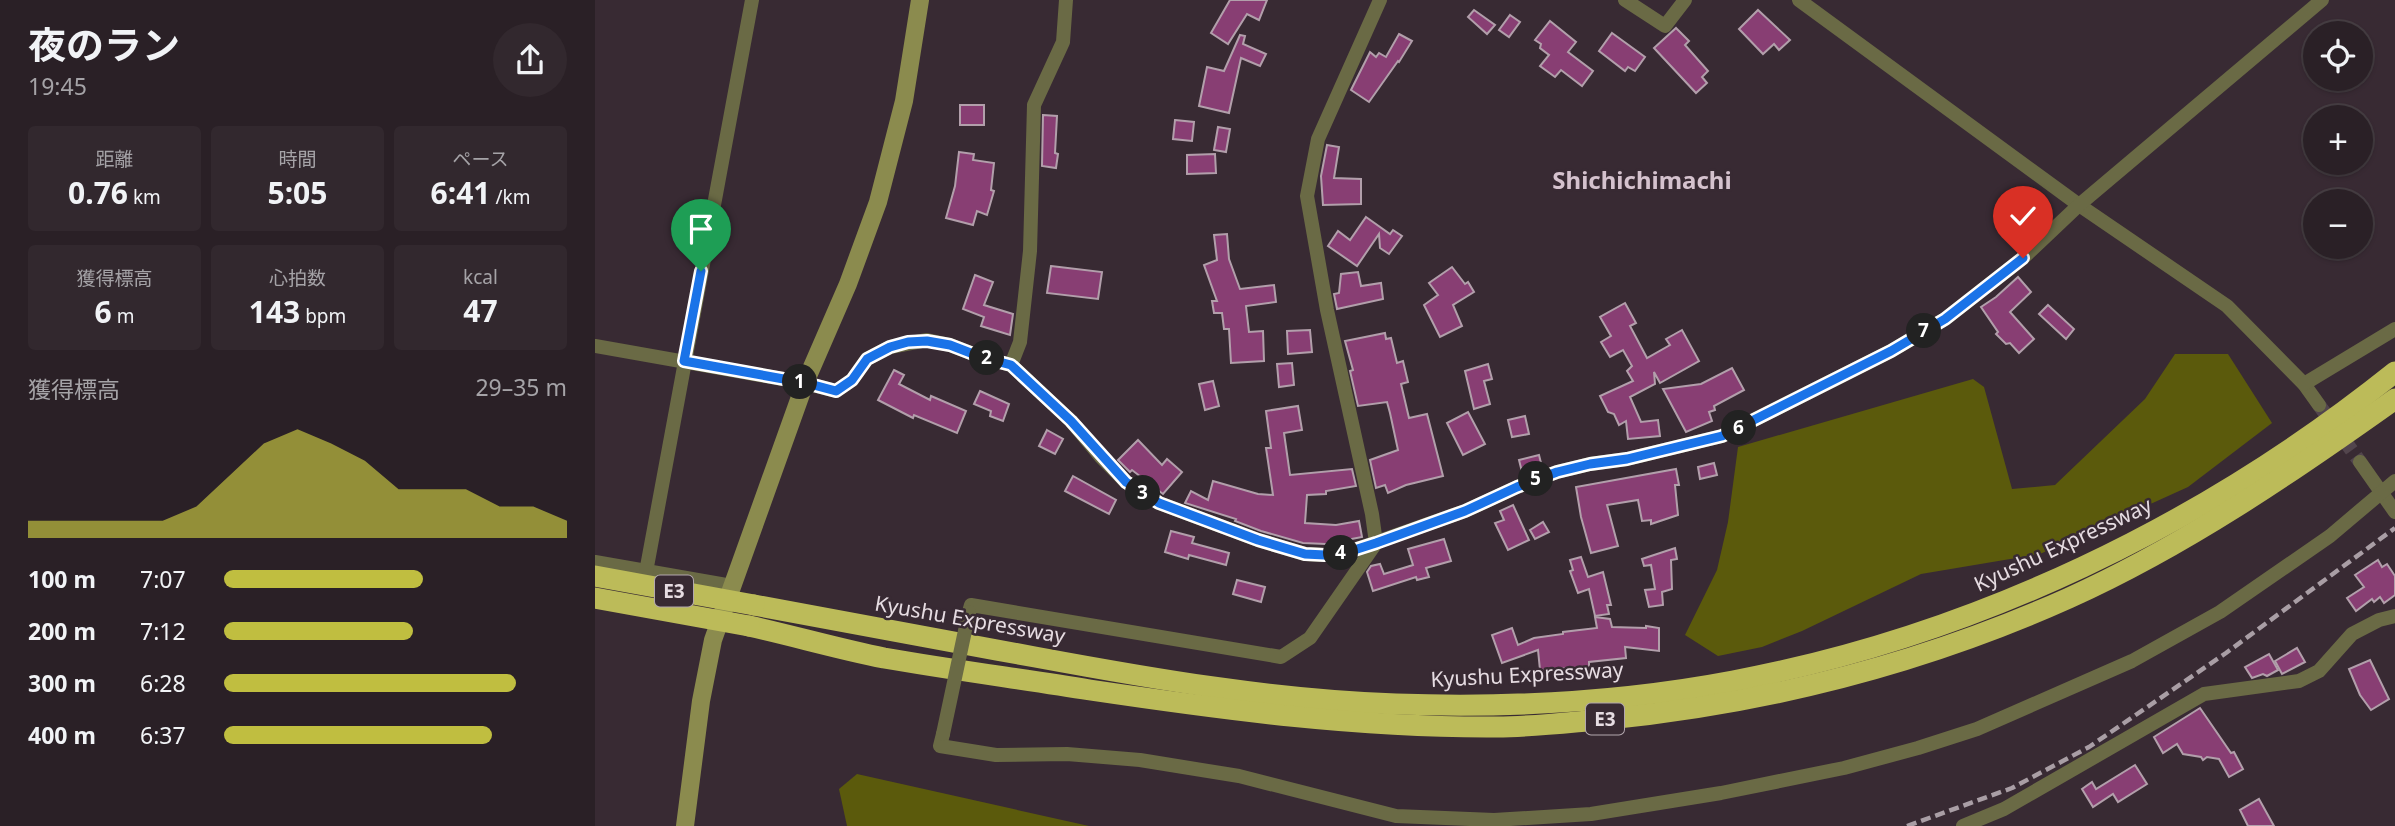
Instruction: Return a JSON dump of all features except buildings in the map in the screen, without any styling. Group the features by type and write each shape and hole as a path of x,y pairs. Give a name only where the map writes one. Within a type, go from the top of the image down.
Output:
{"highway":[{"name":"Kyushu Expressway","path":"595,598 751,615 1273,694 1393,704 1497,705 1567,702 1646,694 1732,681 1828,660 1902,639 1977,613 2140,539 2213,497 2283,454 2393,373"},
{"name":"Kyushu Expressway","path":"595,576 751,615 882,657 1273,716 1391,725 1500,727 1652,715 1821,684 1986,632 2069,598 2152,557 2225,516 2395,399"}],"main road":[{"path":"685,826 701,701 711,652 806,383 848,284 878,202 904,101 920,0"}],"street":[{"path":"646,572 752,0"},
{"path":"1011,365 1020,342 1030,251 1034,105 1063,42 1066,0"},
{"path":"1380,0 1318,139 1307,197 1327,310 1376,543 1310,638 1281,657 971,605 940,746 996,755 1067,754 1140,760 1240,776 1396,816 1494,820 1591,814 1721,793 1845,768 1918,748 1977,729 2132,661 2220,612 2330,536 2395,481"},
{"path":"1625,0 1665,26 1685,0"},
{"path":"1799,0 2080,205 2227,306 2304,384 2319,405"},
{"path":"595,346 806,383 836,391 852,380 867,359 890,347 927,341 950,345 1011,365 1071,421 1126,482 1159,503 1258,540 1305,554 1348,552 1465,511 1557,472 1627,459 1722,436 1881,357 1945,319 2023,258 2080,205 2322,0"},
{"path":"2304,384 2395,329"},
{"path":"2360,462 2395,512"},
{"path":"595,562 733,586"},
{"path":"1963,826 2004,809 2204,694 2299,681 2319,671 2353,634 2395,615"}],"shaded area":[{"path":"2175,354 2228,354 2272,423 2188,487 2040,554 1921,574 1802,631 1762,647 1718,656 1685,635 1717,570 1728,522 1738,447 1973,379 1984,387 2012,489 2055,485 2145,399"},
{"path":"857,774 1089,826 847,826 839,789"}],"tunnel":[{"path":"2319,405 2360,462"}],"railway":[{"path":"1907,826 2012,788 2089,747 2226,653 2395,528"}],"district":[{"name":"Shichichimachi","path":"1642,181"}],"route":[{"path":"701,271 684,361 836,391 852,380 867,359 890,347 927,341 950,345 1011,365 1071,421 1126,482 1159,503 1258,540 1305,554 1325,555 1348,552 1376,543 1465,511 1557,472 1627,459 1722,436 1891,351 1945,319 2023,258"}]}
